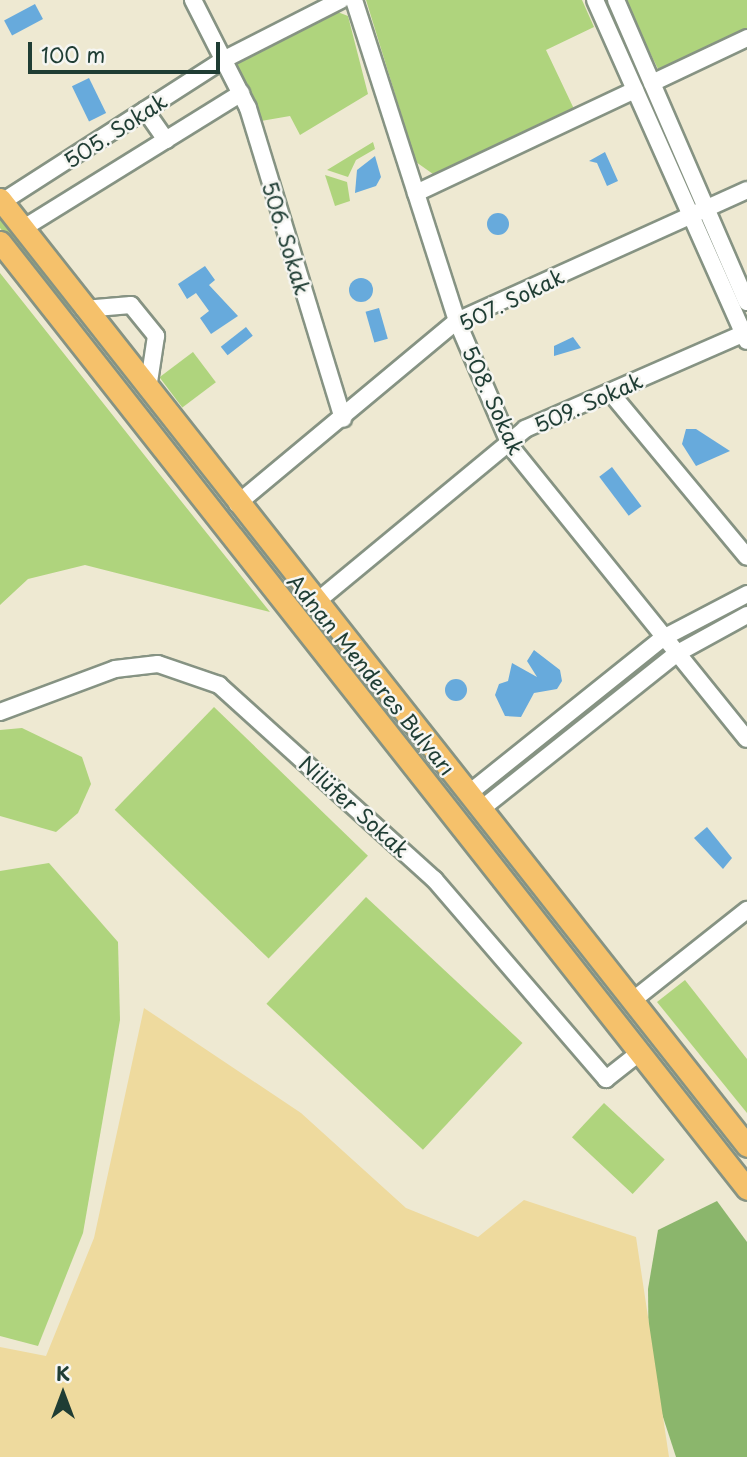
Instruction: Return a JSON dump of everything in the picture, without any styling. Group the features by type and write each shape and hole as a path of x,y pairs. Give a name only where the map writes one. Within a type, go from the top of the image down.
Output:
{"main road":[{"name":"Adnan Menderes Bulvarı","path":"1,201 315,603 747,1146"},
{"name":"Adnan Menderes Bulvarı","path":"0,242 747,1189"}],"street":[{"name":"506. Sokak","path":"193,0 241,93 343,419"},
{"name":"505. Sokak","path":"1,201 225,59 341,0"},
{"name":"508. Sokak","path":"354,0 457,321 511,447 747,739"},
{"path":"595,0 635,90 747,302"},
{"path":"616,0 652,83 746,335"},
{"path":"652,83 747,38"},
{"path":"416,193 635,90"},
{"name":"505. Sokak","path":"22,229 241,93"},
{"path":"145,110 166,140"},
{"name":"507. Sokak","path":"237,504 343,419 457,321 747,190"},
{"path":"85,309 131,305 156,337 148,389"},
{"name":"509. Sokak","path":"315,603 511,447 525,429 746,335"},
{"path":"610,392 747,557"},
{"path":"474,802 663,638 747,594"},
{"path":"474,802 676,654 747,615"},
{"name":"Nilüfer Sokak","path":"0,712 115,669 158,664 211,681 434,879 606,1079 639,1053"},
{"path":"632,1001 747,909"}],"green space":[{"path":"366,0 582,0 594,27 546,50 574,109 433,174 416,162"},
{"path":"624,0 747,0 747,33 658,69"},
{"path":"335,11 348,16 368,94 300,135 290,116 261,121 234,62"},
{"path":"373,142 375,149 356,160 348,177 327,170"},
{"path":"325,175 347,182 350,201 335,206"},
{"path":"0,216 72,309 67,313 0,228"},
{"path":"0,273 270,612 85,565 28,579 0,605"},
{"path":"193,352 216,382 182,408 159,377"},
{"path":"214,707 368,856 269,959 115,810"},
{"path":"22,728 82,757 91,784 78,813 56,832 0,816 0,730"},
{"path":"49,863 118,942 120,1020 83,1233 38,1346 0,1336 0,871"},
{"path":"366,897 523,1043 423,1150 266,1004"},
{"path":"685,980 747,1059 747,1113 657,1002"},
{"path":"604,1103 665,1160 633,1194 572,1137"},
{"path":"717,1201 747,1242 747,1457 676,1457 649,1374 648,1289 658,1230"}],"sand":[{"path":"144,1008 301,1113 406,1208 478,1237 524,1200 636,1237 669,1457 0,1457 0,1347 46,1356 94,1238"}],"water":[{"path":"35,4 43,19 12,35 4,20"},
{"path":"89,78 106,113 89,121 72,86"},
{"path":"605,152 618,181 607,186 597,163 589,161"},
{"path":"375,156 381,177 376,186 355,193 357,170"},
{"path":"498,213 506,216 509,224 506,232 498,235 490,232 487,224 490,216"},
{"path":"205,266 215,280 209,285 238,316 211,334 200,318 209,311 196,293 187,299 178,284"},
{"path":"361,278 372,285 373,290 366,301 361,302 350,295 349,290 356,279"},
{"path":"379,308 388,339 374,343 366,312"},
{"path":"246,327 253,336 228,355 221,347"},
{"path":"573,337 581,348 554,356 554,346"},
{"path":"686,429 696,429 730,451 696,466 682,444"},
{"path":"612,467 641,506 629,516 599,477"},
{"path":"534,650 560,670 562,681 557,689 534,693 521,717 505,716 495,695 499,684 508,681 512,663 537,677 527,661"},
{"path":"456,679 464,682 467,690 464,698 456,701 448,698 445,690 448,682"},
{"path":"707,827 732,858 723,869 694,838"}]}
